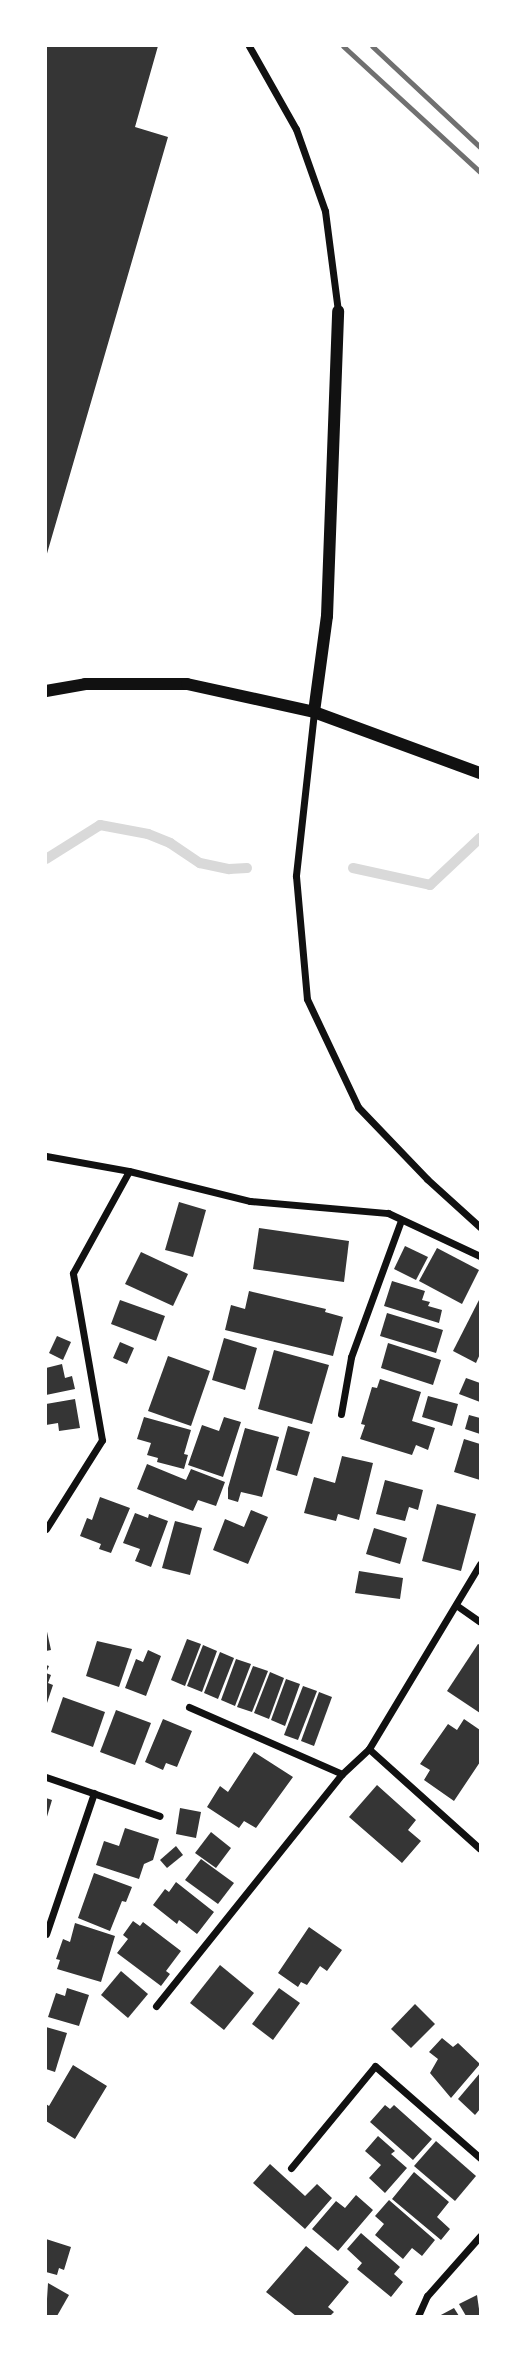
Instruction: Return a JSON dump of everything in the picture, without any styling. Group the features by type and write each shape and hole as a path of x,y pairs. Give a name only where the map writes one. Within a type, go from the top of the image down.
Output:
{"street":[{"path":"249,46 296,129 326,211 338,312 327,616 296,876 307,999 358,1107 427,1179 481,1227"},
{"path":"46,691 85,684 187,684 314,712 481,773"},
{"path":"46,1156 129,1171 250,1201 388,1213 481,1256"},
{"path":"46,1529 102,1440 73,1273 129,1171"},
{"path":"341,1415 351,1357 401,1220"},
{"path":"156,2006 342,1774 369,1749 481,1564"},
{"path":"456,1605 481,1622"},
{"path":"189,1707 342,1774"},
{"path":"369,1749 481,1849"},
{"path":"46,1777 160,1815"},
{"path":"46,1934 94,1793"},
{"path":"291,2168 375,2066 481,2158"},
{"path":"418,2316 427,2296 481,2236"}],"building":[{"path":"46,46 158,46 135,127 168,137 46,557"},
{"path":"179,1202 206,1210 193,1257 165,1250"},
{"path":"259,1228 349,1241 344,1282 253,1269"},
{"path":"405,1246 428,1257 416,1280 394,1269"},
{"path":"437,1248 479,1270 462,1304 419,1281"},
{"path":"141,1252 188,1274 173,1306 125,1284"},
{"path":"392,1281 425,1291 422,1300 430,1302 428,1306 442,1310 439,1323 384,1306"},
{"path":"249,1291 326,1309 325,1312 343,1317 333,1356 225,1330 231,1305 245,1309"},
{"path":"480,1298 480,1354 476,1363 453,1351"},
{"path":"120,1300 165,1316 156,1341 111,1324"},
{"path":"387,1313 443,1330 436,1353 380,1336"},
{"path":"57,1336 71,1342 63,1360 49,1353"},
{"path":"224,1338 257,1348 245,1390 212,1380"},
{"path":"120,1342 134,1348 127,1364 113,1358"},
{"path":"388,1343 441,1360 433,1385 381,1368"},
{"path":"274,1350 329,1365 312,1424 258,1409"},
{"path":"168,1356 210,1371 191,1426 148,1411"},
{"path":"62,1364 65,1378 72,1376 75,1389 46,1395 46,1368"},
{"path":"466,1378 480,1383 480,1402 459,1394"},
{"path":"380,1379 421,1392 412,1421 435,1428 428,1450 416,1445 412,1455 360,1439 365,1425 361,1424 372,1387 377,1388"},
{"path":"428,1396 458,1404 452,1426 422,1417"},
{"path":"75,1399 80,1428 59,1431 58,1423 46,1425 46,1404"},
{"path":"469,1415 480,1418 480,1434 465,1429"},
{"path":"144,1417 191,1430 184,1454 188,1455 184,1469 157,1462 158,1458 147,1455 151,1443 137,1439"},
{"path":"224,1417 241,1422 223,1477 188,1465 202,1425 219,1431"},
{"path":"288,1426 310,1432 297,1476 276,1470"},
{"path":"245,1428 279,1437 262,1497 241,1492 238,1502 228,1499 228,1488"},
{"path":"464,1439 480,1444 480,1480 454,1472"},
{"path":"342,1456 373,1463 359,1520 338,1514 336,1521 304,1513 314,1477 335,1483"},
{"path":"147,1464 186,1480 191,1469 225,1482 216,1506 198,1500 193,1511 137,1489"},
{"path":"385,1480 423,1490 418,1510 409,1507 405,1521 376,1514"},
{"path":"100,1497 130,1508 111,1553 99,1549 101,1544 80,1536 87,1518 92,1520"},
{"path":"437,1504 476,1514 461,1571 422,1561"},
{"path":"251,1510 268,1517 248,1564 213,1550 225,1519 244,1527"},
{"path":"135,1513 148,1518 149,1514 168,1521 151,1567 135,1561 140,1549 123,1543"},
{"path":"175,1521 202,1528 190,1575 162,1568"},
{"path":"374,1528 407,1538 400,1564 366,1554"},
{"path":"359,1571 403,1578 400,1599 355,1593"},
{"path":"46,1627 51,1650 46,1651"},
{"path":"187,1639 201,1644 185,1686 171,1680"},
{"path":"97,1641 132,1649 119,1687 86,1676"},
{"path":"478,1644 480,1645 480,1713 447,1691"},
{"path":"203,1645 217,1651 202,1692 187,1686"},
{"path":"148,1650 161,1656 146,1696 125,1688 136,1659 143,1662"},
{"path":"220,1652 234,1658 218,1699 204,1693"},
{"path":"236,1659 251,1664 235,1706 221,1700"},
{"path":"253,1666 268,1671 252,1712 237,1707"},
{"path":"270,1672 284,1678 269,1719 254,1713"},
{"path":"46,1673 51,1675 48,1683 53,1685 46,1706"},
{"path":"286,1679 300,1684 285,1726 271,1720"},
{"path":"303,1686 317,1691 298,1740 284,1735"},
{"path":"319,1692 332,1697 314,1746 301,1741"},
{"path":"63,1697 105,1712 93,1747 51,1732"},
{"path":"116,1710 151,1723 135,1765 100,1752"},
{"path":"163,1719 192,1731 177,1767 166,1763 163,1770 145,1762"},
{"path":"464,1719 480,1730 480,1762 454,1801 424,1780 430,1770 420,1764 448,1724 457,1730"},
{"path":"254,1752 293,1777 256,1828 244,1821 239,1828 207,1807 220,1786 228,1792"},
{"path":"377,1785 416,1820 408,1830 421,1841 402,1863 349,1817"},
{"path":"46,1798 52,1800 46,1820"},
{"path":"180,1808 201,1812 196,1838 176,1834"},
{"path":"125,1828 159,1839 153,1860 144,1864 139,1879 96,1865 104,1841 119,1846"},
{"path":"211,1832 231,1848 216,1868 195,1853"},
{"path":"176,1846 183,1855 167,1868 160,1860"},
{"path":"201,1859 234,1883 218,1904 185,1880"},
{"path":"94,1873 132,1887 126,1902 122,1901 110,1931 78,1918"},
{"path":"176,1882 214,1912 197,1934 179,1920 177,1924 153,1905 165,1889 169,1892"},
{"path":"133,1921 140,1926 143,1922 181,1951 166,1971 170,1974 161,1986 117,1953 128,1939 123,1935"},
{"path":"75,1923 115,1936 101,1982 57,1969 60,1960 56,1959 63,1939 70,1942"},
{"path":"309,1927 342,1950 327,1971 320,1966 307,1985 301,1982 298,1987 278,1973"},
{"path":"220,1965 254,1993 224,2030 190,2003"},
{"path":"121,1971 148,1994 128,2018 101,1995"},
{"path":"67,1988 89,1995 79,2026 48,2017 56,1993 65,1996"},
{"path":"279,1988 300,2003 273,2040 252,2024"},
{"path":"415,2004 435,2024 411,2048 391,2029"},
{"path":"46,2027 67,2033 55,2072 46,2069"},
{"path":"442,2038 453,2047 458,2043 480,2064 451,2098 430,2073 438,2059 429,2052"},
{"path":"73,2065 107,2086 75,2139 46,2121 46,2104 49,2106"},
{"path":"480,2073 480,2109 475,2115 458,2099"},
{"path":"385,2105 390,2109 394,2105 432,2139 413,2160 370,2122"},
{"path":"378,2136 395,2151 391,2154 407,2168 385,2193 369,2178 381,2165 365,2151"},
{"path":"436,2141 476,2176 455,2201 414,2166"},
{"path":"270,2164 305,2196 317,2184 332,2198 305,2229 253,2183"},
{"path":"414,2172 449,2202 437,2217 450,2229 441,2240 392,2199"},
{"path":"356,2195 373,2210 338,2251 312,2229 336,2201 345,2208"},
{"path":"389,2200 435,2240 422,2256 412,2248 403,2259 375,2235 384,2224 375,2216"},
{"path":"361,2233 400,2267 394,2274 403,2282 391,2297 357,2269 362,2263 347,2249"},
{"path":"46,2239 71,2247 64,2270 59,2268 57,2275 46,2272"},
{"path":"306,2246 349,2282 328,2307 334,2312 330,2316 296,2316 266,2292"},
{"path":"48,2283 69,2295 57,2316 46,2316"},
{"path":"477,2295 480,2316 466,2316 459,2304"},
{"path":"454,2308 459,2316 439,2316"}],"waterway":[{"path":"46,859 100,825 148,834 170,843 200,863 229,869 247,868"},
{"path":"353,868 430,885 480,838"}],"railway":[{"path":"343,46 480,172"},
{"path":"372,46 480,147"}]}
